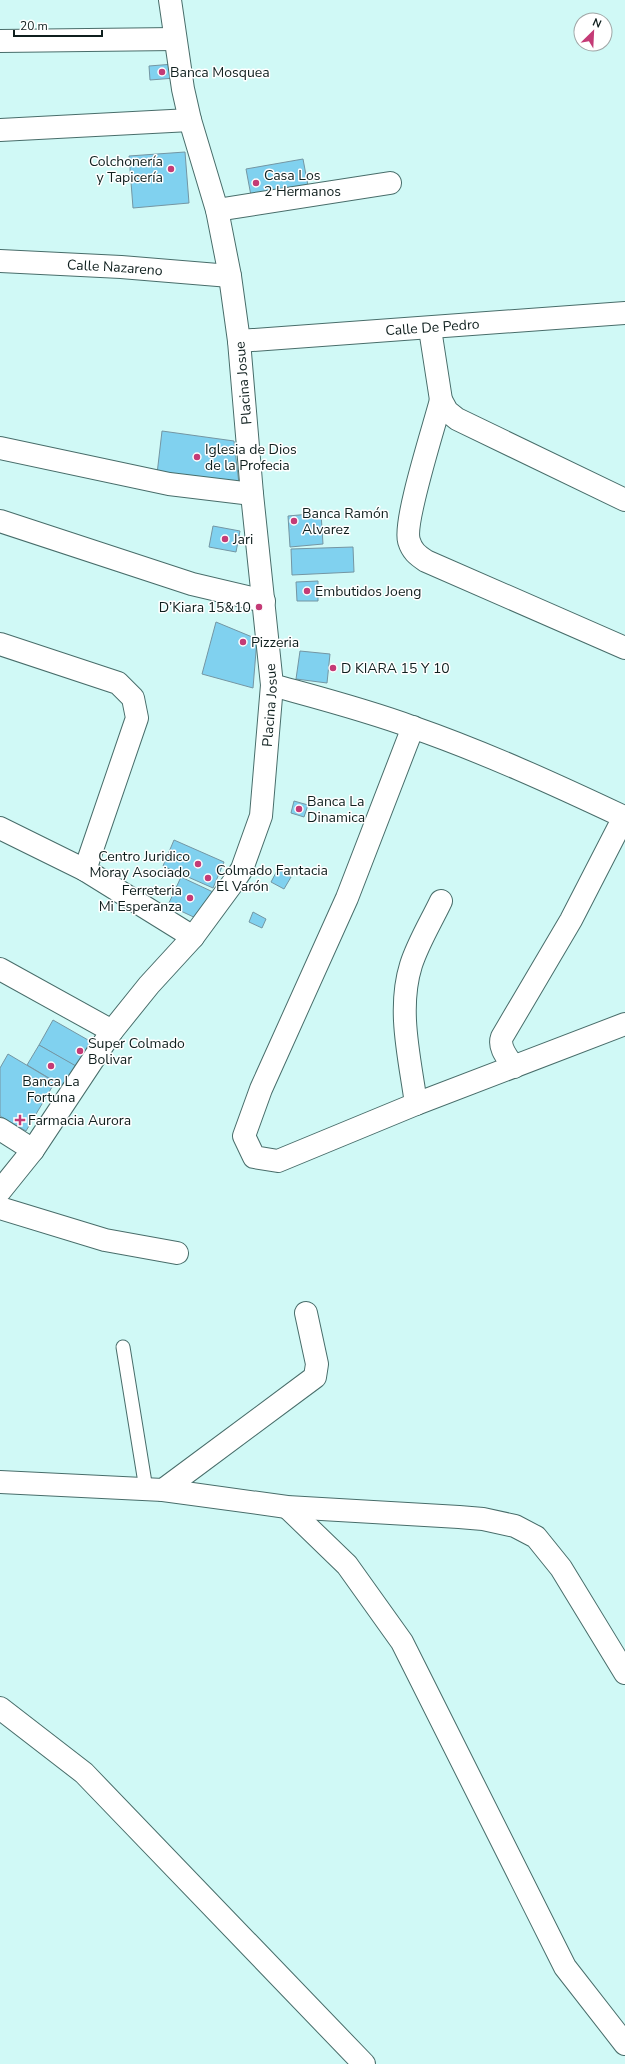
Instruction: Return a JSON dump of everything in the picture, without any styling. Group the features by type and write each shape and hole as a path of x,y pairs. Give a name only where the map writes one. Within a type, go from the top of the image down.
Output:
{"street":[{"name":"Placina Josue","path":"0,1191 33,1150 112,1031 149,985 193,937 242,869 261,816 272,684 252,494 239,341 230,276 217,210 190,120 175,39 170,0"},
{"path":"0,41 175,39"},
{"path":"0,130 190,120"},
{"path":"217,210 390,183"},
{"name":"Calle Nazareno","path":"0,261 113,266 230,276"},
{"name":"Calle De Pedro","path":"239,341 430,329 625,313"},
{"path":"430,329 441,400 447,411 457,419 625,500"},
{"path":"441,400 411,514 408,539 414,553 426,561 625,648"},
{"path":"0,448 169,484 252,494"},
{"path":"0,521 192,584 264,601"},
{"path":"0,644 118,683 133,698 137,718 85,870"},
{"path":"272,684 366,711 413,727 534,775 625,817 571,920 502,1037 500,1042 514,1067"},
{"path":"413,727 347,898 264,1082 244,1136 254,1157 278,1161 416,1104 625,1024"},
{"path":"0,828 85,870 193,937"},
{"path":"416,1104 404,1020 406,994 411,965 441,901"},
{"path":"0,969 112,1031"},
{"path":"0,1129 33,1150"},
{"path":"0,1208 105,1240 177,1253"},
{"path":"155,1490 315,1377 317,1364 306,1313"},
{"path":"0,1482 155,1490 287,1506 465,1518 515,1526 536,1537 561,1568 625,1673"},
{"path":"287,1506 347,1565 402,1642 565,1967 625,2044"},
{"path":"0,1708 84,1773 364,2064"}],"lane":[{"path":"123,1347 155,1490"}],"building":[{"name":"Banca Mosquea","path":"174,64 175,78 150,80 149,66"},
{"path":"185,152 189,203 133,208 129,156"},
{"path":"303,159 309,191 252,201 246,169"},
{"name":"Iglesia de Dios de la Profecia","path":"162,431 234,441 239,484 157,474"},
{"path":"321,513 323,544 290,547 288,516"},
{"name":"Jari","path":"213,526 240,531 236,552 209,547"},
{"path":"353,547 354,572 292,575 291,549"},
{"name":"Embutidos Joeng","path":"318,581 318,601 297,601 296,582"},
{"path":"216,622 257,639 253,688 202,674"},
{"path":"300,651 330,654 327,683 296,679"},
{"name":"Banca La Dinamica","path":"294,801 308,805 304,817 291,813"},
{"path":"174,840 224,862 213,888 163,866"},
{"path":"278,869 291,877 284,889 271,882"},
{"name":"Ferreteria Mi Esperanza","path":"181,877 213,892 200,920 168,905"},
{"path":"253,912 266,919 262,928 249,922"},
{"path":"53,1020 95,1044 80,1069 39,1045"},
{"name":"Banca La Fortuna","path":"39,1045 76,1066 64,1087 27,1065"},
{"path":"8,1054 55,1082 26,1131 0,1116 0,1068"}],"place":[{"name":"Banca Mosquea","path":"162,72"},
{"name":"Colchonería y Tapicería","path":"171,169"},
{"name":"Casa Los 2 Hermanos","path":"256,183"},
{"name":"Iglesia de Dios de la Profecia","path":"197,457"},
{"name":"Banca Ramón Alvarez","path":"294,521"},
{"name":"Jari","path":"225,539"},
{"name":"Embutidos Joeng","path":"307,591"},
{"name":"D’Kiara 15&10","path":"259,607"},
{"name":"Pizzeria","path":"243,642"},
{"name":"D KIARA 15 Y 10","path":"333,668"},
{"name":"Banca La Dinamica","path":"299,809"},
{"name":"Centro Juridico Moray Asociado","path":"198,864"},
{"name":"Colmado Fantacia El Varón","path":"208,878"},
{"name":"Ferreteria Mi Esperanza","path":"190,898"},
{"name":"Super Colmado Bolivar","path":"80,1051"},
{"name":"Banca La Fortuna","path":"51,1066"},
{"name":"Farmacia Aurora","path":"20,1120"}]}
